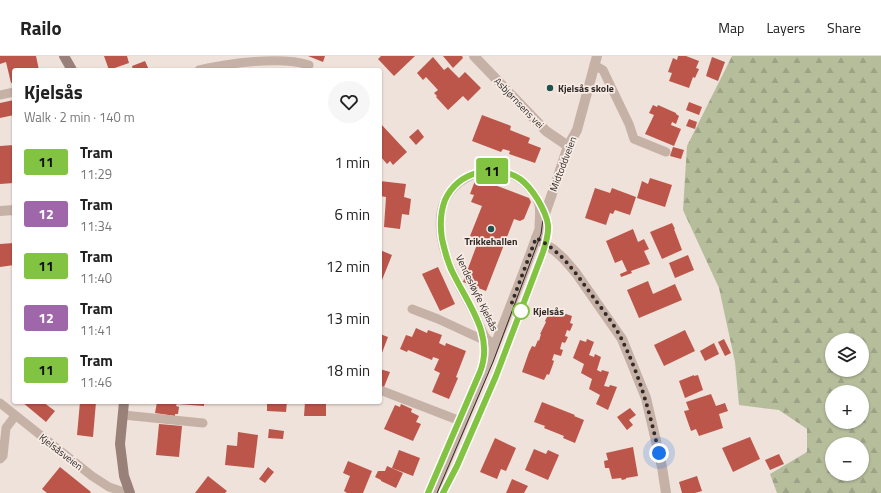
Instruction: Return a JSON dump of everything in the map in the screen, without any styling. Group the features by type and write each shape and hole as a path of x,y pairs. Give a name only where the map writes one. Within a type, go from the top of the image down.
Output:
{"main road":[{"path":"64,56 71,68"},
{"name":"Kjelsåsveien","path":"124,404 120,444 121,459 128,493"}],"street":[{"name":"Asbjørnsens vei","path":"474,56 546,131 568,146"},
{"name":"Midtoddveien","path":"433,493 495,346 568,146 577,130 596,60"},
{"path":"0,211 12,210"},
{"path":"537,234 576,272 622,339 646,398 662,467 666,493"}],"lane":[{"path":"208,68 250,62 283,60 299,61 309,65"},
{"path":"596,60 603,70 629,124 634,139 666,152"},
{"path":"0,94 12,92"},
{"name":"Vendesløyfe Kjelsås","path":"495,346 485,336 448,262 441,228 441,213 443,206 449,192 456,184 465,178 482,172 501,172 520,179 528,186 535,196 539,203 537,234"},
{"path":"412,309 495,346"},
{"path":"382,391 463,422"},
{"name":"Kjelsåsveien","path":"0,404 109,487 128,493"},
{"path":"123,415 203,423"},
{"path":"0,459 3,456 3,429 15,416"}],"green space":[{"path":"732,56 881,56 881,493 777,493 770,474 807,452 807,429 779,410 739,405 735,362 719,288 683,210 687,146"}],"building":[{"path":"0,56 36,56 39,68 12,68 11,83 6,62 0,64"},
{"path":"104,56 127,56 129,63 115,68 108,68"},
{"path":"308,56 325,56 323,62"},
{"path":"381,56 415,56 394,76 378,59"},
{"path":"443,56 462,56 463,58 453,68"},
{"path":"678,56 686,56 699,61 696,68 699,69 695,78 693,77 689,88 669,81 672,73 668,72 673,58 677,60"},
{"path":"433,57 444,70 448,67 459,78 465,72 481,88 468,101 463,96 448,110 434,93 438,90 426,77 423,80 417,73"},
{"path":"712,57 725,62 718,81 706,76"},
{"path":"145,61 148,68 132,68 132,66"},
{"path":"12,100 12,115 0,118 0,103"},
{"path":"689,102 702,107 699,115 686,110"},
{"path":"653,105 657,107 658,105 676,113 679,116 676,124 672,122 671,125 681,129 674,146 645,134 654,115 649,113"},
{"path":"482,115 511,126 510,130 530,138 528,143 541,148 535,163 509,154 510,151 503,149 501,152 472,141"},
{"path":"689,119 697,122 695,129 686,126"},
{"path":"382,125 407,152 393,165 390,161 387,164 382,158"},
{"path":"418,129 424,137 416,145 409,137"},
{"path":"12,145 12,183 0,184 0,146"},
{"path":"673,147 684,150 681,159 670,156"},
{"name":"Trikkehallen","path":"476,178 529,198 531,202 524,219 520,221 514,219 486,291 463,282 479,239 470,236 482,206 471,202 474,195 470,194"},
{"path":"650,178 672,185 665,207 637,198 642,181 648,184"},
{"path":"382,181 406,184 404,197 411,199 409,215 402,214 400,229 384,227 386,197 382,196"},
{"path":"595,188 610,193 612,188 636,197 630,215 615,210 613,214 610,213 606,225 585,218"},
{"path":"672,223 682,250 662,259 650,232"},
{"path":"633,229 638,242 644,239 649,249 644,251 650,264 631,271 632,273 621,277 620,274 627,271 622,260 615,263 606,241"},
{"path":"12,243 12,265 0,267 0,244"},
{"path":"382,251 392,255 382,280"},
{"path":"688,255 694,270 675,278 669,263"},
{"path":"438,267 455,304 440,311 422,274"},
{"path":"648,281 653,294 675,284 682,300 639,318 627,290"},
{"path":"551,309 572,316 570,323 573,324 570,331 567,330 565,336 568,337 565,343 562,342 560,349 563,350 561,356 554,354 552,360 554,361 549,375 547,374 544,380 522,372 532,346 535,347 538,340 539,341 540,334"},
{"path":"416,328 427,333 428,330 442,335 439,343 445,346 446,343 466,351 456,377 458,378 449,399 432,392 440,373 434,370 439,359 433,357 432,360 408,350 407,352 400,349 406,335 412,337"},
{"path":"685,330 695,351 664,366 654,345"},
{"path":"382,335 388,337 382,353"},
{"path":"587,339 594,342 589,355 594,357 595,354 601,357 597,370 601,372 602,370 609,372 604,386 609,387 610,385 617,387 608,410 596,404 600,395 589,389 592,379 581,373 584,364 573,358 580,340 586,342"},
{"path":"724,339 731,353 725,356 718,342"},
{"path":"714,343 719,354 705,361 700,351"},
{"path":"382,370 390,372 384,387 382,386"},
{"path":"694,375 698,375 703,390 685,398 679,381"},
{"path":"711,394 716,406 725,403 728,411 719,414 723,428 699,436 696,429 691,431 684,411 689,410 686,402"},
{"path":"542,402 584,420 575,443 563,438 564,436 544,428 545,426 534,422"},
{"path":"24,404 46,404 55,411 46,422"},
{"path":"80,404 96,404 93,437 77,435"},
{"path":"157,404 177,404 176,406 179,407 178,414 175,414 175,416 155,413"},
{"path":"177,404 204,404 204,406"},
{"path":"267,404 287,404 286,412 267,411"},
{"path":"305,404 326,404 326,416 304,416"},
{"path":"401,404 412,409 411,412 419,416 416,422 421,424 413,441 384,429 395,405 400,407"},
{"path":"630,408 636,415 629,420 633,425 627,430 617,417"},
{"path":"159,424 182,426 179,457 156,455"},
{"path":"269,429 284,431 283,439 268,438"},
{"path":"238,432 258,435 254,468 225,465 227,445 237,446"},
{"path":"750,437 760,459 733,472 722,448"},
{"path":"495,438 516,448 506,471 501,469 497,479 480,472"},
{"path":"633,447 638,476 622,480 621,478 612,479 609,468 605,468 604,461 608,460 606,453"},
{"path":"534,449 546,454 548,450 559,455 548,480 525,470"},
{"path":"399,450 420,458 413,476 392,468"},
{"path":"779,454 784,464 770,470 765,460"},
{"path":"348,461 372,471 363,493 347,493 344,491 350,476 343,473"},
{"path":"387,466 403,473 396,488 375,477 378,471 385,471"},
{"path":"60,467 91,492 47,493 42,489"},
{"path":"268,467 274,472 265,483 259,479"},
{"path":"208,476 227,491 225,493 195,493"},
{"path":"697,476 702,491 695,493 682,493 679,482"},
{"path":"512,479 528,486 524,493 506,493"}],"tram line":[{"name":"11","path":"428,493 485,359 485,346 480,324 450,268 446,255 440,220 441,213 449,192 456,184 465,178 488,171 507,173 520,179 528,186 545,213 548,231 543,252 500,366 457,466 443,493"},
{"path":"428,493 480,372 484,359 482,334 478,323 452,272 444,250 441,216 445,200 451,190 458,183 477,173 499,171 520,179 531,190 546,216 548,225 547,235 543,251 500,366 457,466 443,493"},
{"path":"437,493 493,362 541,234 543,219"}],"place":[{"name":"Kjelsås skole","path":"550,88"},
{"name":"Trikkehallen","path":"491,229"},
{"name":"Kjelsås","path":"521,311"}],"route":[{"path":"521,311 511,305 536,238 554,250 576,272 622,339 646,398 659,453"}]}
